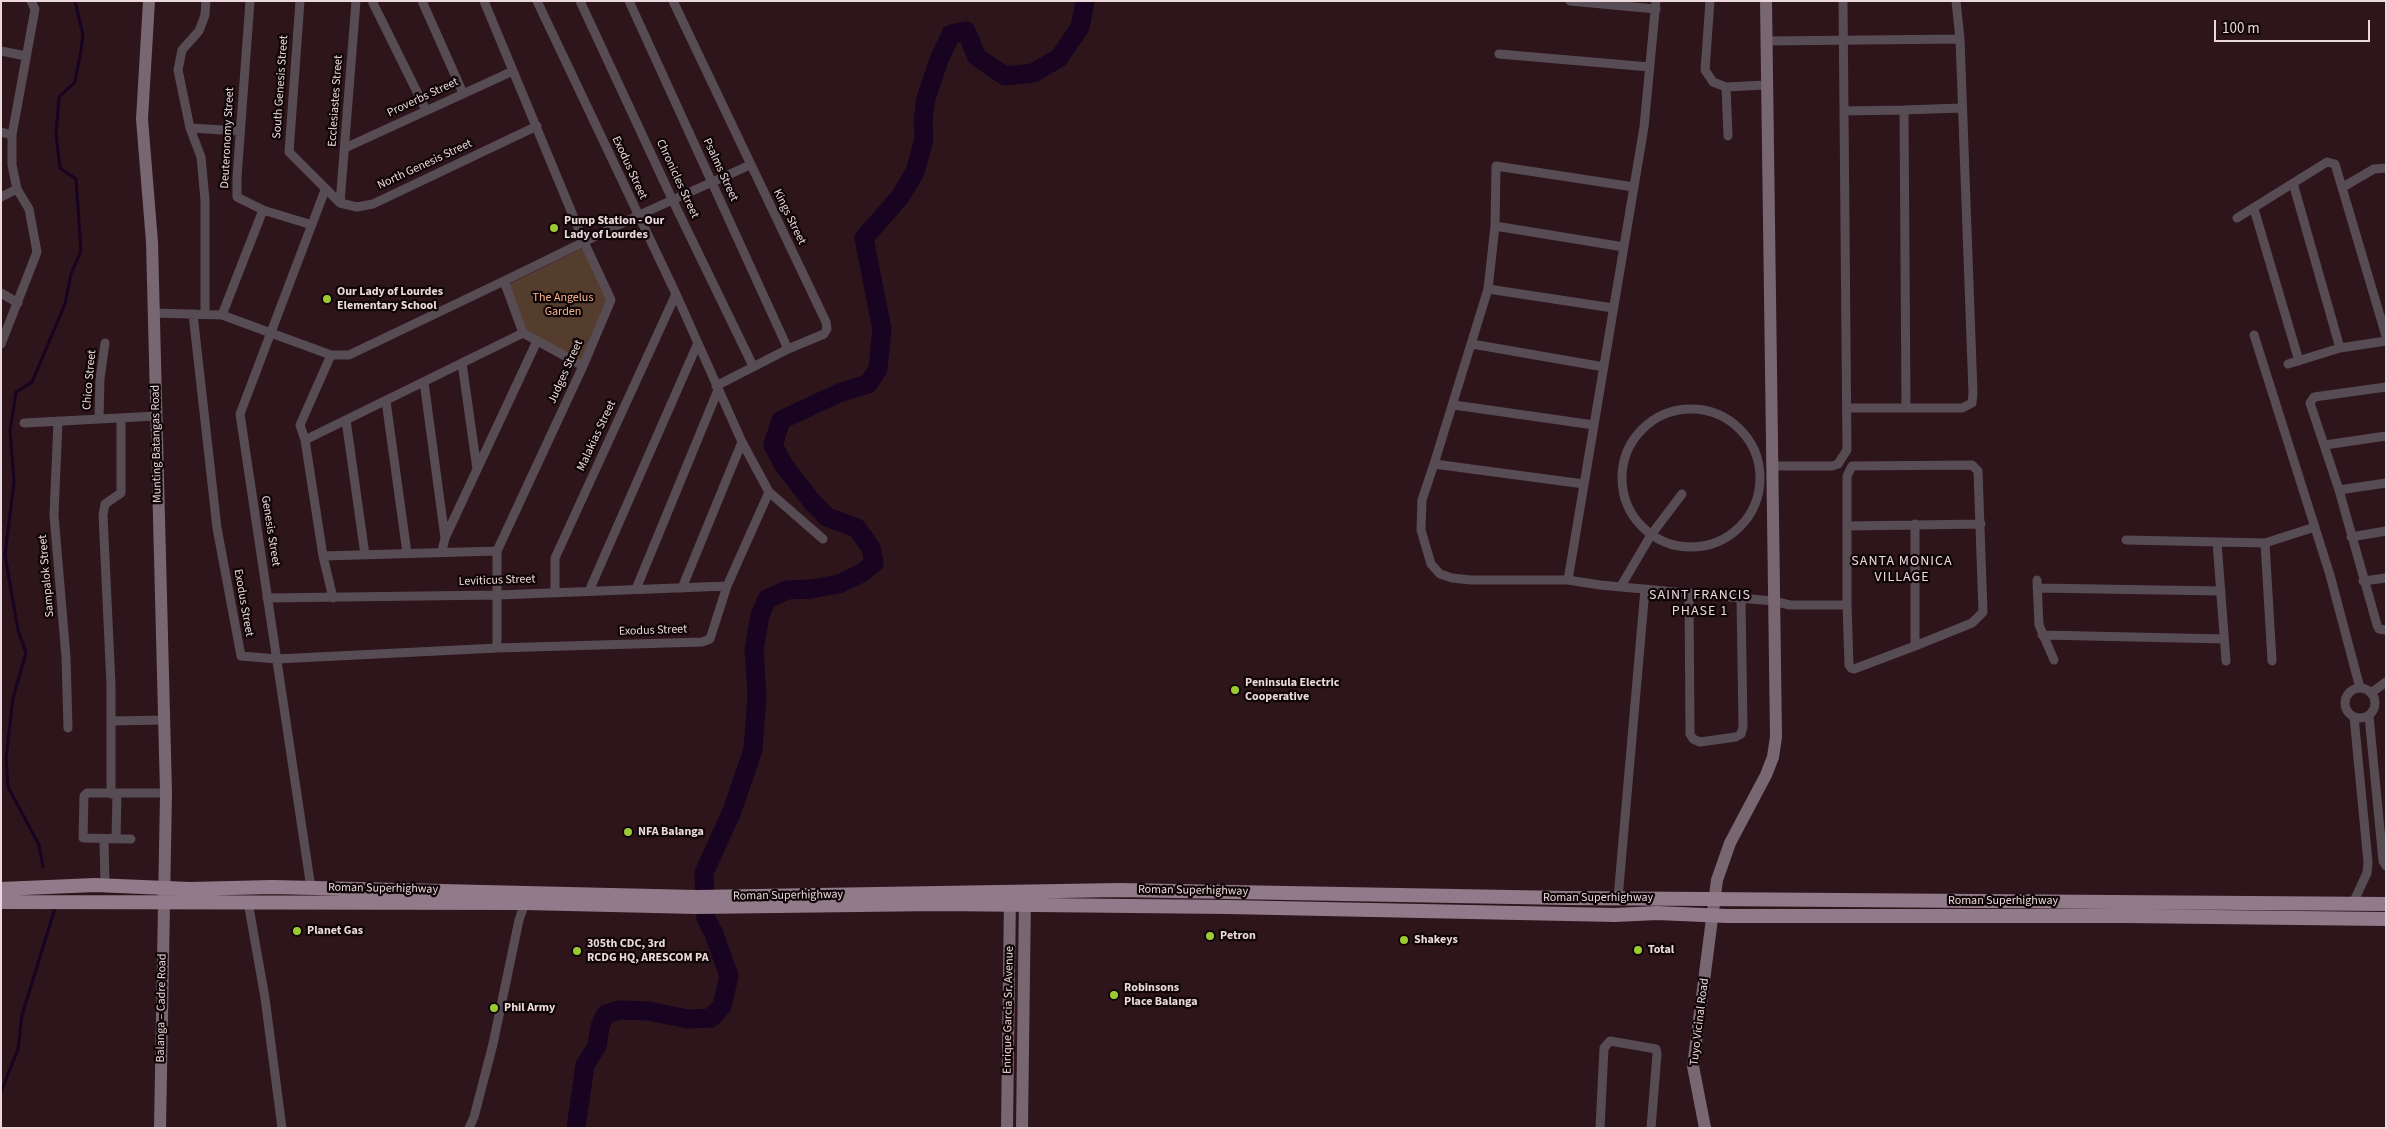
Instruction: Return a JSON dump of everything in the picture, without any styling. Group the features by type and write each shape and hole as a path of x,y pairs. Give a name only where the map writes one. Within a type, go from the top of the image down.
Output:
{"main road":[{"name":"Roman Superhighway","path":"1,889 105,885 164,888 311,888 696,902"},
{"name":"Roman Superhighway","path":"1025,899 1120,890 1618,898 2386,904"},
{"name":"Roman Superhighway","path":"1,902 525,903 1025,899 1713,915 2351,917 2386,919"}],"street":[{"path":"1,344 37,252 29,209 17,189 12,165 12,135 35,9 31,1"},
{"name":"Munting Batangas Road","path":"149,1 142,118 152,242 157,416 166,794 164,888"},
{"path":"204,314 205,200 201,158 190,128 178,70 182,50 199,31 205,15 206,1"},
{"name":"Deuteronomy Street","path":"250,1 237,197 263,210 312,224"},
{"name":"South Genesis Street","path":"300,1 289,152 325,190"},
{"name":"Ecclesiastes Street","path":"340,203 356,1"},
{"path":"372,1 426,110"},
{"path":"422,1 463,93"},
{"name":"Judges Street","path":"484,1 584,242 611,300 583,366 497,551 497,648"},
{"name":"Exodus Street","path":"193,314 217,528 238,651 241,656 245,658 277,659 497,648 702,642 710,639 727,586 769,492 742,442 697,345 676,294 637,216 537,1"},
{"name":"Chronicles Street","path":"580,1 673,201 753,366"},
{"name":"Psalms Street","path":"629,1 788,349"},
{"name":"Kings Street","path":"673,1 826,322 827,329 824,334 753,366 717,388"},
{"path":"1568,580 1644,127 1656,5 1570,1"},
{"path":"1710,1 1705,70 1713,82 1726,86 1766,85"},
{"name":"Tuyo Vicinal Road","path":"1704,1128 1694,1066 1717,880 1730,844 1773,757 1776,737 1766,1"},
{"path":"1772,466 1838,464 1847,450 1843,1"},
{"path":"1848,408 1962,408 1972,403 1960,39 1956,1"},
{"path":"1766,41 1960,39"},
{"path":"1,51 26,56"},
{"path":"1499,54 1650,67"},
{"name":"Proverbs Street","path":"345,148 513,71"},
{"path":"1726,86 1728,136"},
{"path":"1844,111 1961,108"},
{"path":"1904,110 1906,407"},
{"name":"North Genesis Street","path":"340,203 357,207 372,204 537,126"},
{"path":"190,128 240,131"},
{"path":"1,132 12,135"},
{"path":"2237,218 2293,183 2332,162 2335,164 2386,336"},
{"path":"154,313 222,315 330,355 349,354 637,216 750,165"},
{"path":"1634,187 1496,166 1495,226 1488,289 1454,405 1422,500 1420,530 1431,564 1440,574 1452,578 1471,580 1568,580 1773,601 1790,605 1847,605"},
{"path":"2342,187 2374,169 2386,168"},
{"path":"2293,183 2340,348"},
{"path":"1,197 17,189"},
{"path":"325,190 340,203"},
{"name":"Genesis Street","path":"311,888 240,414 325,190"},
{"path":"2254,209 2299,361"},
{"path":"222,315 263,210"},
{"path":"1495,226 1624,248"},
{"path":"504,281 523,333 583,366"},
{"path":"1488,289 1613,308"},
{"path":"1,293 18,303"},
{"name":"Malakias Street","path":"555,592 555,558 676,294"},
{"path":"305,440 523,333"},
{"path":"2254,335 2315,527 2360,688"},
{"path":"442,551 445,538 537,341"},
{"path":"2288,364 2340,348 2386,342"},
{"name":"Chico Street","path":"99,419 100,379 105,343"},
{"path":"1472,344 1604,367"},
{"path":"589,591 697,345"},
{"path":"330,355 300,425 305,440 323,556 333,598"},
{"path":"462,363 477,469"},
{"path":"424,382 445,538"},
{"path":"2386,387 2314,397 2310,403 2339,490 2363,581 2377,625 2379,629 2386,630"},
{"path":"636,589 717,388"},
{"path":"386,401 408,552"},
{"path":"1454,405 1594,425"},
{"path":"1681,409 1707,410 1732,421 1749,439 1759,462 1760,489 1751,514 1733,534 1710,546 1681,547 1651,535 1634,517 1623,491 1624,462 1635,437 1656,418 1681,409"},
{"path":"24,422 157,416"},
{"path":"116,839 103,515 105,504 122,493 121,418"},
{"path":"346,420 365,555"},
{"name":"Sampalok Street","path":"58,421 54,515 66,657 69,704 68,728"},
{"path":"2325,445 2386,436"},
{"path":"682,588 742,442"},
{"path":"1434,464 1584,484"},
{"path":"1972,465 1978,471 1983,612 1972,622 1915,646 1854,669 1851,668 1849,665 1847,605 1848,526 1847,476 1852,466 1972,465"},
{"path":"2339,490 2386,483"},
{"path":"769,492 823,539"},
{"path":"1621,586 1651,535 1682,494"},
{"path":"1915,524 1915,646"},
{"path":"1848,526 1981,524"},
{"path":"2126,540 2265,543 2315,527"},
{"path":"2351,537 2386,531"},
{"path":"2217,542 2226,661"},
{"path":"2265,543 2272,661"},
{"path":"323,556 442,551 497,551"},
{"path":"2363,581 2386,578"},
{"path":"2054,660 2039,625 2037,584 2221,591"},
{"name":"Leviticus Street","path":"267,598 498,595 727,586"},
{"path":"1618,898 1645,589"},
{"path":"1689,593 1690,734 1693,740 1700,742 1736,737 1741,734 1743,727 1741,598"},
{"path":"2042,635 2224,639"},
{"path":"2371,693 2386,682"},
{"path":"2360,688 2371,693 2374,697 2375,707 2369,716 2360,719 2354,717 2346,707 2346,697 2353,690 2360,688"},
{"path":"2368,862 2384,864 2369,716"},
{"path":"2354,717 2368,862 2367,873 2354,903"},
{"path":"111,721 164,720"},
{"path":"2361,794 2376,792"},
{"path":"132,839 83,838 82,801 87,794 166,794"},
{"path":"104,839 105,885"},
{"name":"Balanga – Cadre Road","path":"160,1128 164,888"},
{"name":"Enrique Garcia Sr. Avenue","path":"1007,1128 1010,899"},
{"name":"Enrique Garcia Sr. Avenue","path":"1022,1128 1025,899"},
{"path":"248,902 264,998 282,1128"},
{"path":"469,1128 474,1117 493,1044 517,928 525,903"},
{"path":"1600,1128 1604,1048 1610,1041 1656,1049 1651,1128"}],"green space":[{"name":"The Angelus Garden","path":"586,246 610,300 583,364 526,332 505,286"}],"waterway":[{"path":"43,867 39,845 8,787 6,758 13,698 26,653 18,630 5,555 14,482 10,431 16,392 32,382 65,304 71,274 81,251 76,179 60,168 56,135 59,97 75,82 81,50 83,35 75,1"},
{"path":"576,1128 585,1065 597,1046 600,1026 606,1014 620,1010 648,1011 688,1019 711,1018 722,1006 729,976 714,934 706,918 704,873 732,811 753,750 757,695 754,650 760,615 767,599 787,590 811,589 839,584 862,573 874,563 871,548 857,528 827,517 813,503 783,464 773,445 781,420 839,393 868,384 878,369 882,329 864,238 900,197 915,172 924,139 923,121 926,98 939,60 951,34 966,31 977,57 1005,76 1033,73 1059,58 1080,27 1085,1"},
{"path":"1,1092 18,1049 22,1015 55,908"}],"place":[{"name":"Pump Station - Our Lady of Lourdes","path":"554,228"},
{"name":"Our Lady of Lourdes Elementary School","path":"327,299"},
{"name":"Peninsula Electric Cooperative","path":"1235,690"},
{"name":"NFA Balanga","path":"628,832"},
{"name":"Planet Gas","path":"297,931"},
{"name":"Petron","path":"1210,936"},
{"name":"Shakeys","path":"1404,940"},
{"name":"Total","path":"1638,950"},
{"name":"305th CDC, 3rd RCDG HQ, ARESCOM PA","path":"577,951"},
{"name":"Robinsons Place Balanga","path":"1114,995"},
{"name":"Phil Army","path":"494,1008"}],"district":[{"name":"SANTA MONICA VILLAGE","path":"1902,570"},
{"name":"SAINT FRANCIS PHASE 1","path":"1700,604"}]}
